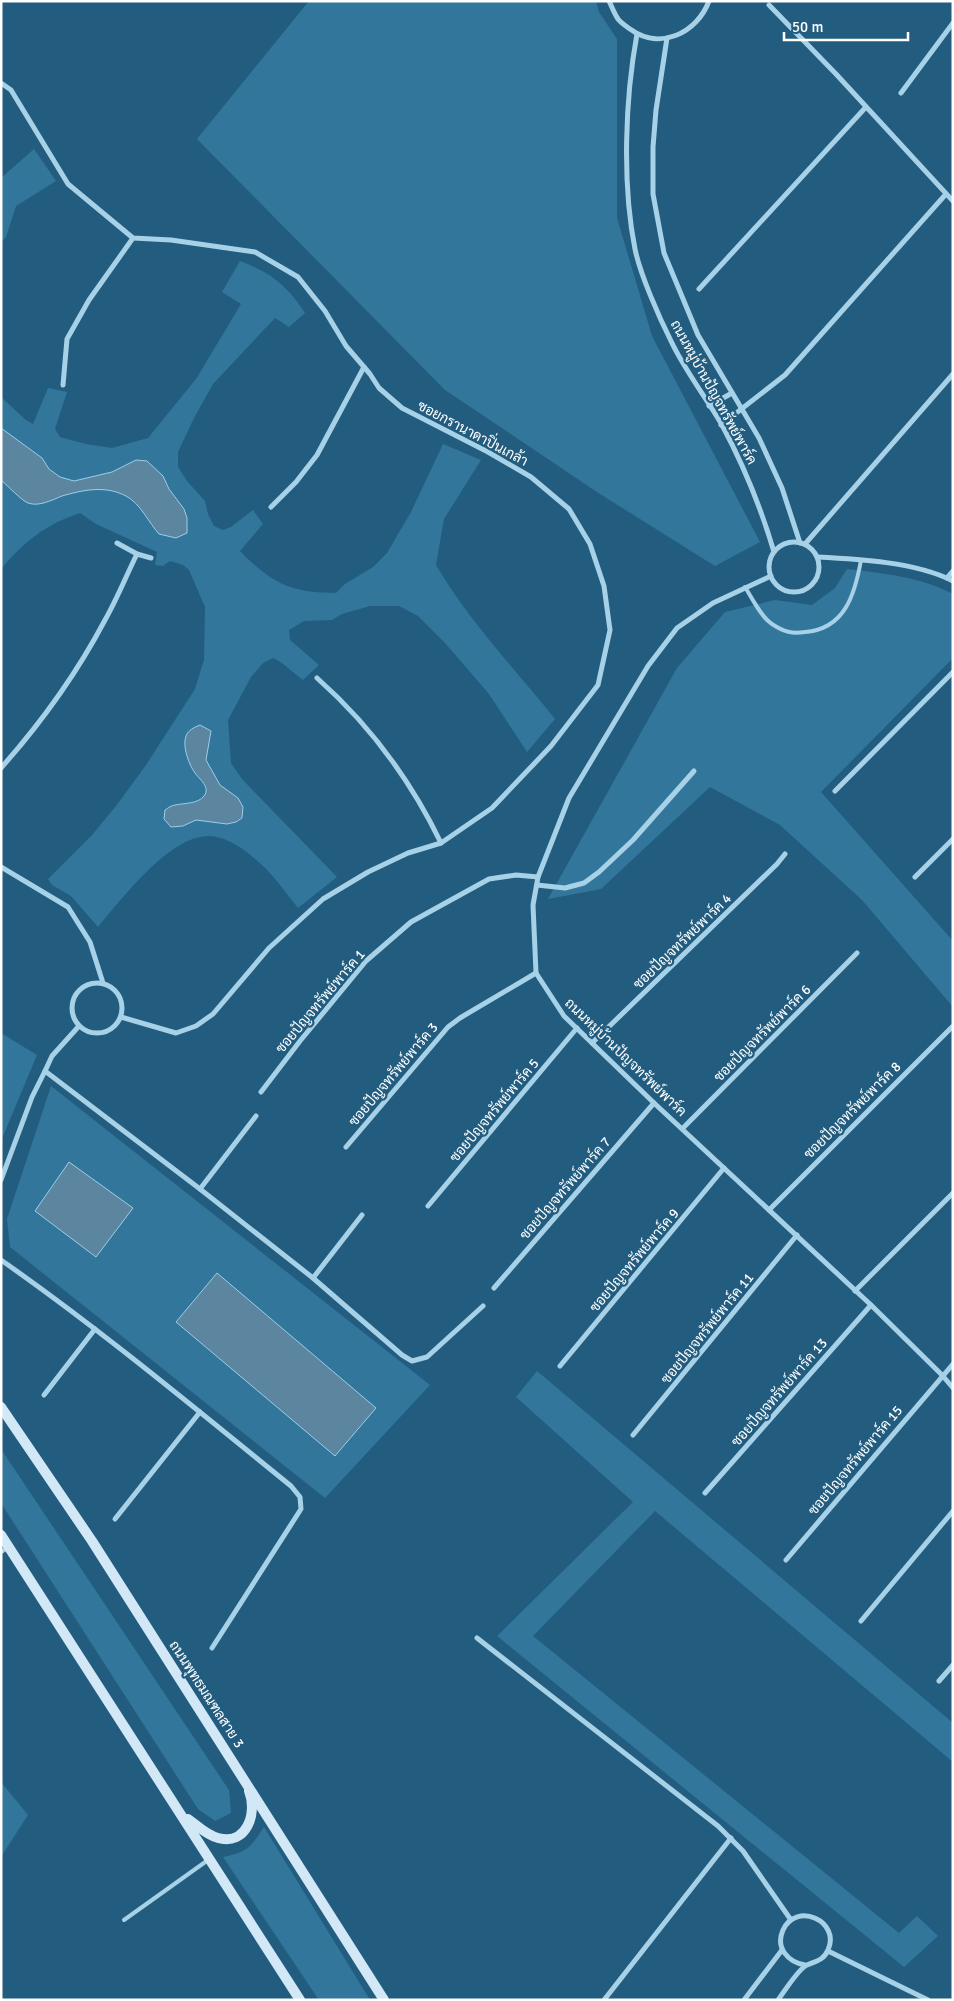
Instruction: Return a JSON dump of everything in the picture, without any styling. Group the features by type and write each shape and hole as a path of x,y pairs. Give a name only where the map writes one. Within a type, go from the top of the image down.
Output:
{"main road":[{"name":"ถนนพุทธมณฑลสาย 3","path":"1,1407 92,1541 384,2000"},
{"path":"1,1535 5,1549 181,1814 300,2000"},
{"path":"181,1814 207,1834 220,1839 233,1840 245,1832 250,1823 251,1796 243,1776"}],"street":[{"path":"609,1 619,20 637,34 652,38 667,38 688,30 704,14 709,1"},
{"path":"769,5 953,201"},
{"path":"901,93 953,23"},
{"name":"ถนนหมู่บ้านปัญจทรัพย์พาร์ค","path":"637,34 631,66 627,151 627,201 635,251 671,341 721,424 747,476 774,552 770,559 769,568 771,576"},
{"name":"ถนนหมู่บ้านปัญจทรัพย์พาร์ค","path":"667,38 656,110 653,147 653,194 664,253 698,335 743,409 782,488 803,543 817,557"},
{"path":"1,83 11,90 68,184 133,238 89,300 66,338 62,385"},
{"path":"699,289 866,107"},
{"path":"721,424 743,409 784,375 946,194"},
{"name":"ซอยกรานาดาปิ่นเกล้า","path":"121,1017 176,1033 196,1026 213,1014 268,948 323,899 368,872 408,853 441,843 492,808 551,746 598,685 610,630 604,586 590,544 569,509 531,477 488,452 402,408 379,388 346,346 324,311 298,277 255,252 171,240 133,238"},
{"path":"271,507 296,482 317,456 364,367"},
{"path":"774,552 786,543 803,543 953,374"},
{"path":"709,406 732,393"},
{"path":"116,543 137,554 151,558"},
{"path":"1,768 17,750 68,681 106,620 137,554"},
{"path":"536,973 533,905 538,877 569,798 648,666 677,628 713,603 771,576 782,589 799,591 807,588 817,574 817,557 861,560 928,571 953,581"},
{"path":"947,578 953,571"},
{"path":"836,791 953,672"},
{"path":"317,678 340,698 376,740 425,809 441,843"},
{"path":"537,884 565,888 584,883 599,872 633,840 694,772"},
{"path":"915,876 953,839"},
{"name":"ซอยปัญจทรัพย์พาร์ค 4","path":"592,1043 770,871 785,854"},
{"path":"1,867 68,907 90,942 103,983"},
{"name":"ซอยปัญจทรัพย์พาร์ค 1","path":"261,1092 366,961 411,922 489,879 516,875 538,877"},
{"name":"ซอยปัญจทรัพย์พาร์ค 6","path":"683,1128 857,953"},
{"name":"ถนนหมู่บ้านปัญจทรัพย์พาร์ค","path":"536,973 564,1016 654,1103 797,1235 942,1374 953,1388"},
{"name":"ซอยปัญจทรัพย์พาร์ค 3","path":"346,1146 448,1027 536,973"},
{"path":"103,983 113,988 120,996 123,1006 121,1017 116,1026 108,1032 98,1034 88,1032 79,1026 72,1012 74,996 80,989 87,985 103,983"},
{"path":"1,1180 32,1097 52,1056 79,1026"},
{"name":"ซอยปัญจทรัพย์พาร์ค 8","path":"769,1210 952,1027"},
{"name":"ซอยปัญจทรัพย์พาร์ค 5","path":"428,1206 577,1028"},
{"path":"45,1071 313,1278 402,1355 412,1361 427,1357 483,1306"},
{"name":"ซอยปัญจทรัพย์พาร์ค 7","path":"494,1288 654,1103"},
{"path":"200,1189 256,1116"},
{"name":"ซอยปัญจทรัพย์พาร์ค 9","path":"560,1366 724,1168"},
{"path":"855,1291 953,1193"},
{"path":"313,1278 362,1214"},
{"name":"ซอยปัญจทรัพย์พาร์ค 11","path":"633,1435 797,1235"},
{"path":"1,1260 95,1329 200,1412 291,1486 300,1497 300,1509 212,1648"},
{"name":"ซอยปัญจทรัพย์พาร์ค 13","path":"705,1494 871,1306"},
{"path":"44,1395 95,1329"},
{"name":"ซอยปัญจทรัพย์พาร์ค 15","path":"786,1560 942,1374 953,1364"},
{"path":"116,1519 200,1412"},
{"path":"861,1621 953,1511"},
{"path":"477,1638 718,1826 743,1851 791,1920"},
{"path":"939,1681 953,1665"},
{"path":"604,2000 731,1838"},
{"path":"808,1915 818,1918 825,1924 829,1932 828,1950 823,1958 815,1963 806,1965 796,1963 788,1958 782,1950 782,1934 785,1926 799,1916 808,1915"},
{"path":"744,2000 782,1950"},
{"path":"828,1950 928,2000"},
{"path":"778,2000 806,1965"}],"lane":[{"path":"745,587 771,623 790,634 816,632 832,624 848,605 857,586 861,560"},
{"path":"124,1920 210,1859"}],"shaded area":[{"path":"309,1 596,1 599,12 617,39 617,218 652,336 760,542 715,566 600,494 445,390 197,139"},
{"path":"34,149 56,181 16,206 6,237 1,243 1,178"},
{"path":"240,261 251,265 277,281 299,303 305,313 289,327 275,318 213,384 178,452 178,467 187,481 205,501 208,514 214,526 223,530 231,527 253,510 263,524 240,551 251,562 283,584 306,591 336,593 345,584 373,567 387,553 411,512 443,444 481,460 444,519 436,565 463,606 555,719 527,752 489,694 445,643 418,616 399,606 370,606 342,614 332,620 304,621 289,630 290,640 319,665 303,680 273,658 263,663 251,677 228,720 231,763 242,779 337,877 298,908 267,870 239,847 221,838 208,836 193,839 177,847 147,871 98,927 71,896 52,885 48,879 92,835 116,806 146,765 195,689 204,660 205,607 189,570 183,565 170,561 163,566 155,565 157,552 96,524 80,513 46,528 36,535 18,550 1,569 1,397 33,424 48,388 67,392 55,429 60,437 112,448 148,438 196,379 241,304 222,292"},
{"path":"1,428 42,458 49,469 60,477 74,481 112,472 136,460 147,461 163,476 169,489 184,509 187,518 187,533 176,538 159,534 131,499 110,491 78,492 41,504 28,503 1,480"},
{"path":"847,569 887,574 928,583 953,594 953,658 821,792 953,941 953,1007 862,900 780,825 710,787 601,889 548,899 677,668 725,612 775,600 812,605 835,588"},
{"path":"200,725 211,731 206,760 220,785 238,798 243,807 242,818 227,824 196,820 183,826 171,827 164,819 165,810 174,805 191,803 201,799 206,793 205,786 190,765 185,745 188,732"},
{"path":"1,1033 37,1055 1,1141"},
{"path":"51,1086 430,1385 325,1498 10,1247 7,1219"},
{"path":"69,1162 133,1208 96,1257 35,1211"},
{"path":"217,1273 376,1408 335,1456 176,1322"},
{"path":"537,1371 953,1723 953,1762 655,1511 533,1636 899,1933 917,1916 938,1936 904,1967 497,1636 633,1502 516,1397"},
{"path":"1,1449 229,1790 231,1813 215,1821 198,1809 1,1503"},
{"path":"1,1782 28,1815 1,1857"},
{"path":"264,1827 370,2000 319,2000 223,1857 248,1848"}]}
